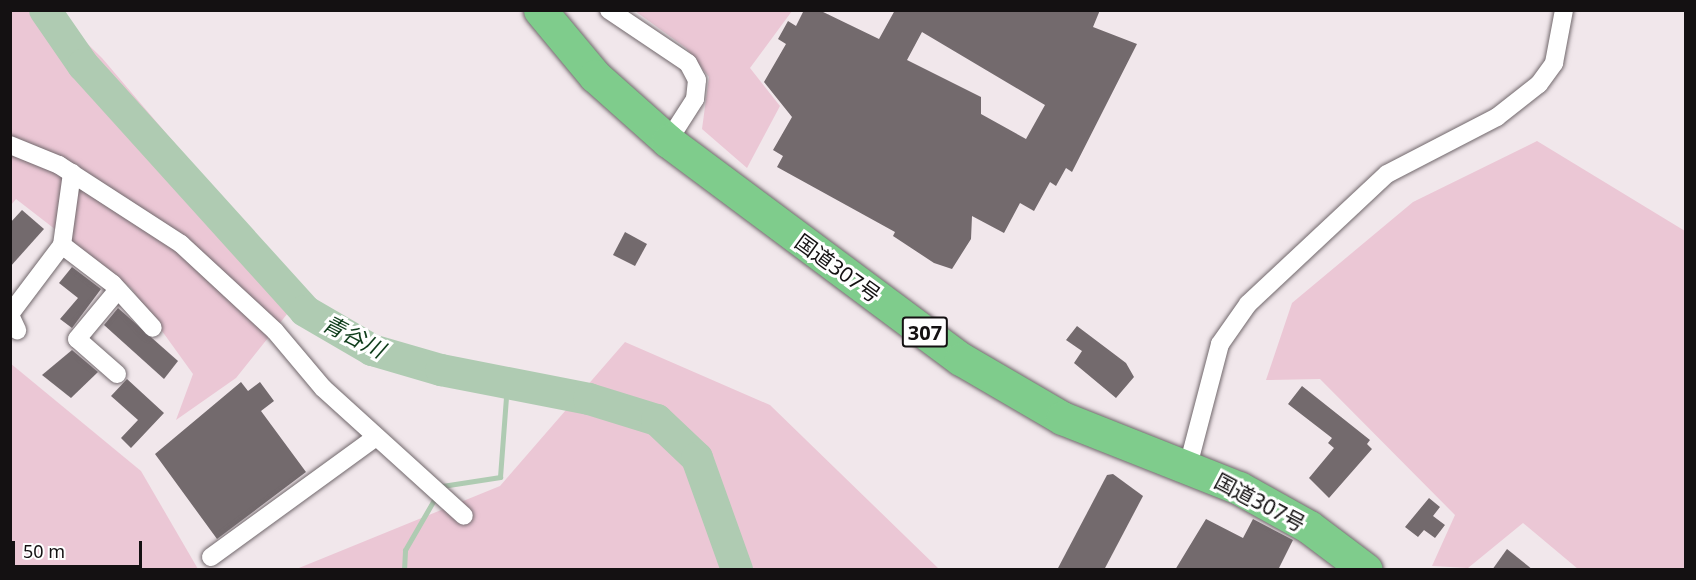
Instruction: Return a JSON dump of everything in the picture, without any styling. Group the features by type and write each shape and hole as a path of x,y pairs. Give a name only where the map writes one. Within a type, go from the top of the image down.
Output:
{"highway":[{"name":"国道307号","path":"540,10 595,76 668,141 1014,394 1188,466 1309,527 1366,570"}],"street":[{"path":"609,10 688,63 697,80 695,99 668,141"},
{"path":"1188,466 1220,344 1248,304 1387,174 1497,117 1539,84 1554,63 1564,10"},
{"path":"10,145 72,173 181,244 275,331 323,388 464,516"},
{"path":"13,320 62,245 72,173"},
{"path":"62,245 117,291 153,328"},
{"path":"117,291 77,339 117,374"},
{"path":"211,557 376,437"}],"shaded area":[{"path":"11,11 54,11 102,58 303,294 236,378 176,420 193,374 131,288 16,199 11,205"},
{"path":"635,11 792,11 750,68 780,106 747,168 702,129 709,77 686,48"},
{"path":"1537,141 1685,231 1685,569 1578,569 1523,523 1468,568 1432,566 1455,515 1320,379 1266,380 1292,303 1413,202"},
{"path":"625,342 770,405 939,569 294,570 500,486"},
{"path":"10,363 141,471 198,569 11,569"}],"building":[{"path":"804,10 819,10 879,39 895,10 1100,10 1093,27 1137,44 1072,172 1066,168 1056,186 1050,182 1034,211 1020,203 1004,233 972,216 971,239 952,269 934,263 893,236 895,232 777,167 783,156 773,150 792,117 764,82 786,44 778,39 788,21 796,26","holes":["922,32 1045,105 1026,139 981,114 981,97 907,60"]},
{"path":"22,210 44,229 10,267 10,223"},
{"path":"625,232 647,244 635,266 613,255"},
{"path":"72,267 101,289 72,328 60,319 78,298 59,283"},
{"path":"118,308 178,361 164,379 104,325"},
{"path":"1077,326 1126,363 1134,377 1116,398 1074,363 1082,351 1066,340"},
{"path":"72,350 98,372 71,398 42,375"},
{"path":"127,379 164,413 131,448 121,438 138,420 111,396"},
{"path":"241,382 248,391 260,382 274,401 261,411 306,472 217,539 155,454"},
{"path":"1302,386 1370,440 1367,444 1372,449 1329,498 1309,478 1334,448 1328,443 1332,438 1288,404"},
{"path":"1113,474 1143,496 1104,570 1057,570 1107,475"},
{"path":"1429,498 1440,507 1433,516 1445,525 1435,538 1424,530 1418,537 1405,527"},
{"path":"1206,519 1243,538 1253,519 1293,540 1278,570 1175,570"},
{"path":"1507,549 1533,570 1492,570"}],"waterway":[{"name":"青谷川","path":"45,10 83,65 305,311 372,350 441,370 589,399 657,420 697,458 737,570"},
{"path":"404,570 405,550 442,486 500,477 507,383"}]}
